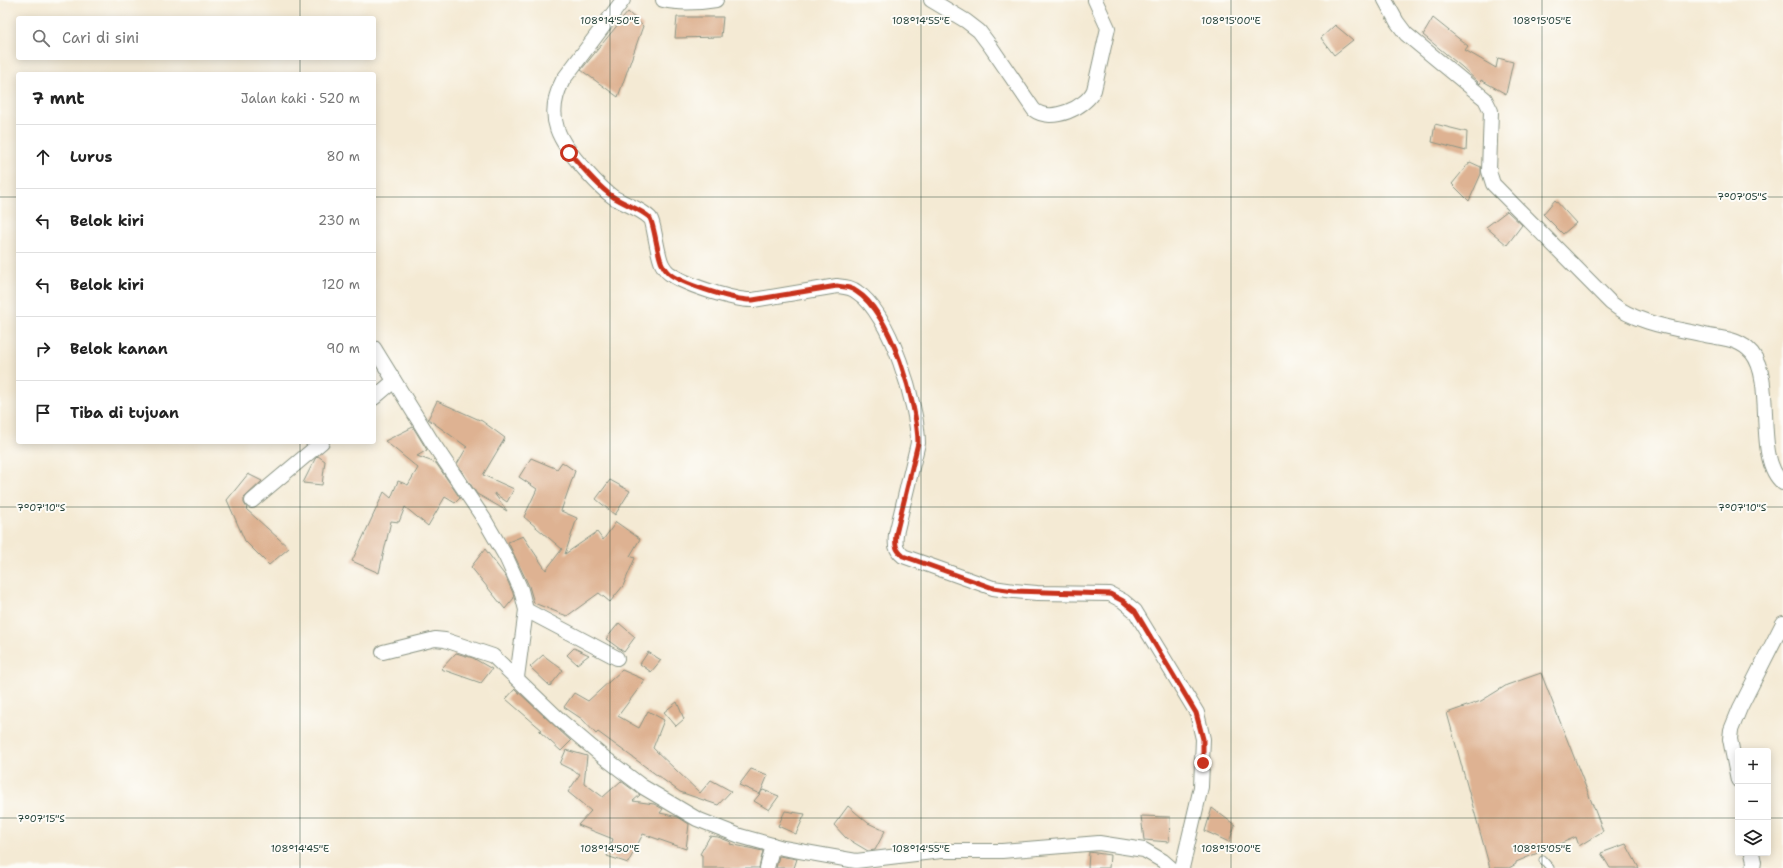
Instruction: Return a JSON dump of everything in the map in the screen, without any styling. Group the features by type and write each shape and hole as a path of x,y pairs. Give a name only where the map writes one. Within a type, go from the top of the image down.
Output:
{"street":[{"path":"623,0 563,80 557,91 554,122 569,153 598,184 612,196 646,214 652,221 662,265 670,275 692,285 744,300 753,300 837,286 849,287 858,292 868,301 887,330 908,387 918,432 918,443 896,534 896,550 903,556 993,588 1021,592 1110,594 1123,601 1135,611 1196,713 1203,739 1201,787 1182,868"},
{"path":"663,0 675,3 695,4 716,0"},
{"path":"931,0 966,21 979,31 1034,110 1040,115 1052,116 1083,104 1091,96 1094,90 1108,28 1095,0"},
{"path":"1385,0 1406,34 1485,99 1491,111 1489,171 1493,184 1611,303 1629,314 1655,323 1732,339 1744,344 1753,355 1761,374 1770,463 1777,478 1783,483"},
{"path":"376,351 432,442 484,519 506,557 521,590 526,610 517,678"},
{"path":"376,396 394,381"},
{"path":"252,501 320,444"},
{"path":"526,610 617,658"},
{"path":"1735,765 1730,739 1731,730 1740,708 1783,623"},
{"path":"383,652 428,639 445,640 494,656 561,721 601,755 643,787 697,819 740,836 773,845 856,860 941,851 1002,851 1100,843 1144,850 1163,860 1171,868"},
{"path":"767,868 773,845"},
{"path":"1753,856 1753,868"}],"lane":[{"path":"1543,860 1550,868"}],"building":[{"path":"628,12 643,26 618,97 581,70"},
{"path":"677,17 723,17 721,37 675,38"},
{"path":"1433,18 1468,46 1465,50 1496,68 1498,58 1513,62 1506,94 1481,80 1480,84 1423,35"},
{"path":"1335,25 1353,40 1334,55 1321,38"},
{"path":"1435,124 1467,132 1466,151 1432,142"},
{"path":"1470,162 1481,167 1481,174 1469,201 1452,184"},
{"path":"1555,200 1576,223 1563,234 1543,214"},
{"path":"1507,211 1522,225 1507,245 1486,227"},
{"path":"437,401 482,421 505,438 483,475 514,489 507,502 494,493 507,511 477,494 457,464 467,447 428,419"},
{"path":"413,427 427,450 417,456 436,463 460,498 455,503 445,497 428,526 405,507 399,522 391,521 379,573 352,561 384,492 391,498 398,481 408,485 418,468 385,441"},
{"path":"318,456 325,461 322,485 303,483 315,459"},
{"path":"531,458 557,469 562,462 575,471 561,511 577,518 565,554 597,532 603,540 616,522 640,539 630,556 635,558 623,586 610,602 599,593 567,616 534,603 529,586 508,542 523,536 546,570 562,549 524,517 537,489 519,477"},
{"path":"248,474 262,481 244,498 246,509 289,548 269,565 245,541 227,500"},
{"path":"610,480 630,491 615,515 596,499"},
{"path":"485,549 506,577 513,593 514,598 505,609 471,567"},
{"path":"619,623 635,637 624,652 606,639"},
{"path":"574,648 589,655 577,664 567,655"},
{"path":"648,652 661,660 651,672 640,664"},
{"path":"456,653 473,658 492,669 481,683 441,669"},
{"path":"543,655 563,670 550,686 530,667"},
{"path":"622,670 645,680 618,716 639,728 648,711 664,720 653,748 700,793 711,780 731,791 718,805 680,792 598,732 596,734 582,719 564,707 574,693 588,701"},
{"path":"1541,673 1603,831 1579,846 1576,837 1516,862 1516,864 1509,868 1490,868 1447,713 1481,701 1507,685"},
{"path":"515,689 571,741 561,751 539,731 542,730 506,699"},
{"path":"677,702 684,719 676,726 664,712"},
{"path":"566,750 587,756 584,783 603,797 621,781 640,795 633,801 654,804 663,809 660,813 678,817 689,824 686,849 643,834 628,863 607,856 613,839 578,825 591,811 568,792 580,774 560,764"},
{"path":"751,769 768,775 760,794 739,785"},
{"path":"763,790 779,796 769,810 754,801"},
{"path":"848,806 868,823 885,831 875,850 868,851 846,838 834,825"},
{"path":"1212,808 1235,825 1229,842 1205,831"},
{"path":"785,811 805,814 796,834 778,826"},
{"path":"1141,816 1170,817 1169,842 1144,840"},
{"path":"710,836 718,837 731,842 730,844 763,851 759,868 702,868 702,855 700,854"},
{"path":"1626,844 1639,868 1610,868 1601,853"},
{"path":"1089,852 1110,855 1109,868 1088,868"},
{"path":"779,856 797,859 794,868 776,868"}],"route":[{"path":"569,153 598,184 612,196 649,217 652,221 662,265 670,275 692,285 744,300 753,300 837,286 849,287 858,292 868,301 887,330 908,387 918,432 918,443 896,534 896,550 903,556 993,588 1037,593 1110,594 1123,601 1135,611 1196,713 1203,739 1203,763"}]}
